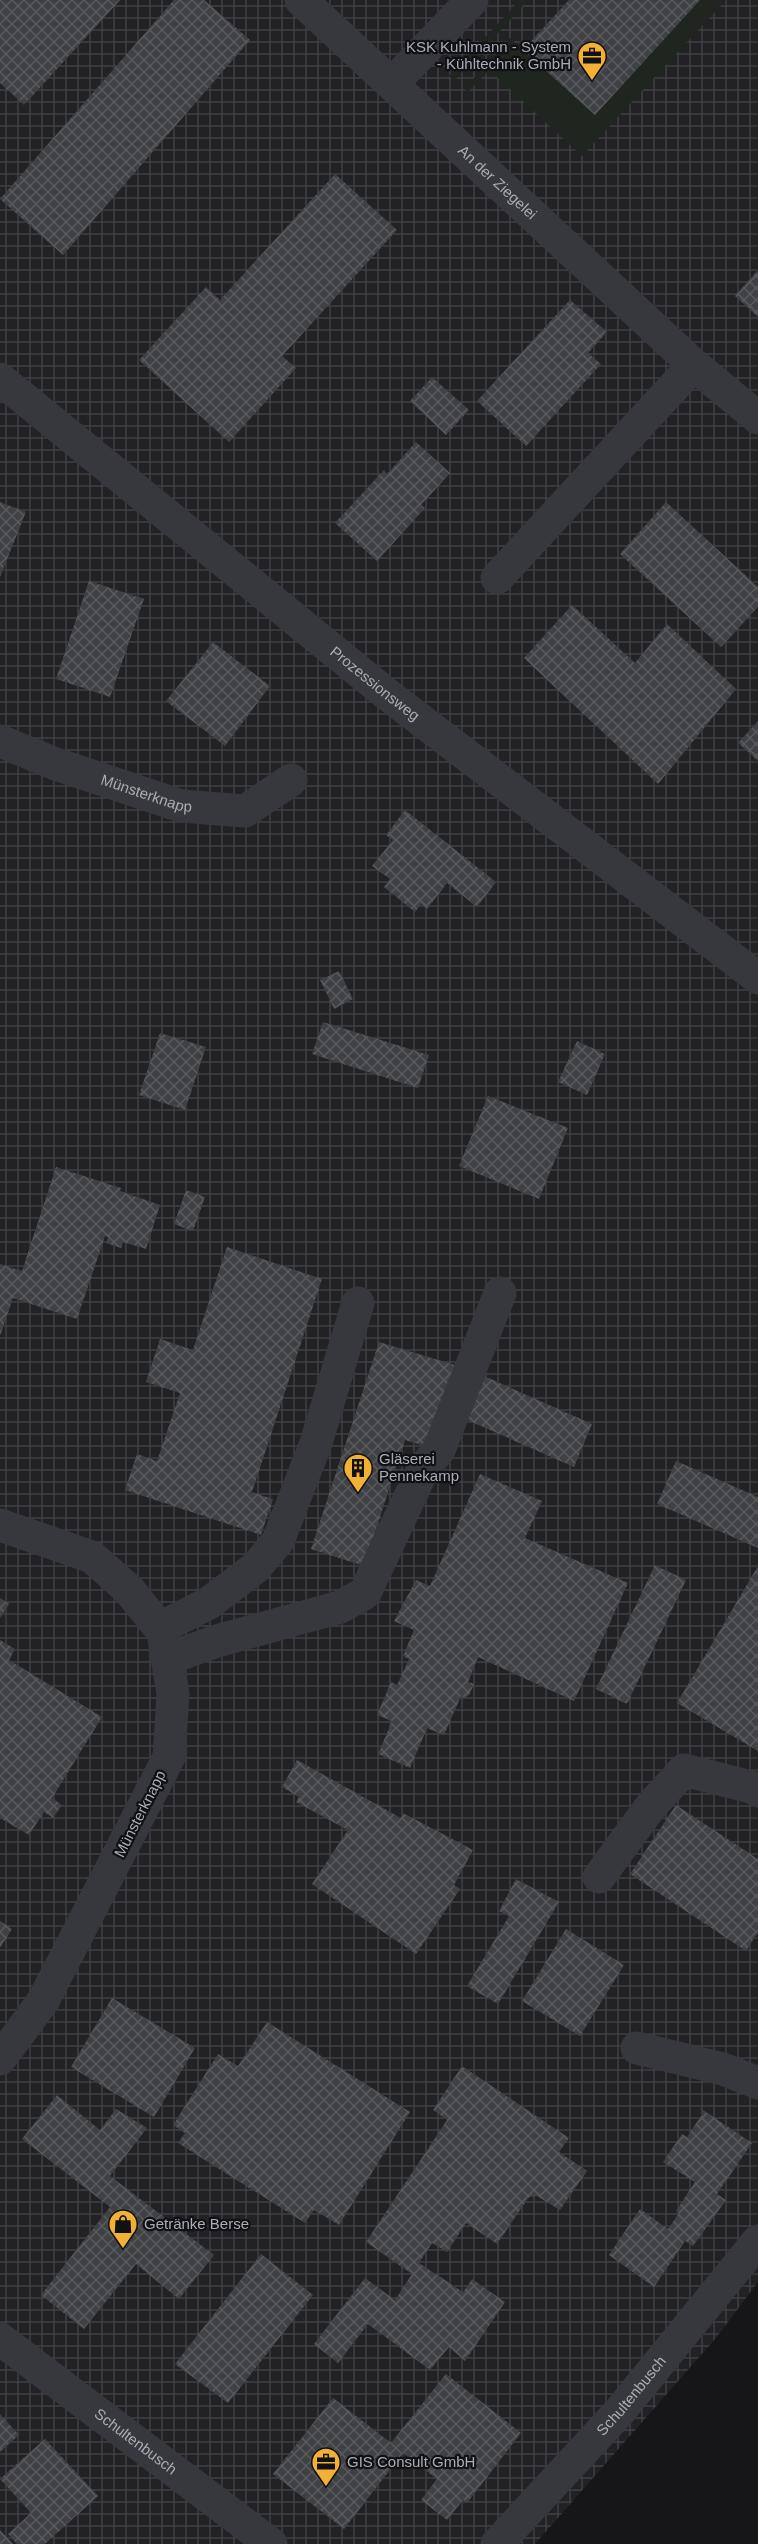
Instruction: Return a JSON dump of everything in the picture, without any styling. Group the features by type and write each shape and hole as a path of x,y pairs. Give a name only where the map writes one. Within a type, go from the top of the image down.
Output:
{"street":[{"name":"An der Ziegelei","path":"301,0 694,365 758,418"},
{"path":"392,84 472,0"},
{"path":"497,578 694,365"},
{"name":"Prozessionsweg","path":"0,379 388,695 758,978"},
{"name":"Münsterknapp","path":"0,741 53,763 181,806 245,811 291,780"},
{"path":"164,1644 228,1638 340,1607 365,1593 423,1469 443,1442 500,1293"},
{"path":"164,1644 209,1603 255,1568 278,1541 316,1443 357,1303"},
{"name":"Münsterknapp","path":"0,1525 92,1557 129,1590 164,1644 173,1694 169,1757 43,2001 0,2060"},
{"path":"599,1877 651,1806 684,1770 751,1787 758,1791"},
{"path":"637,2048 723,2069 758,2083"},
{"name":"Schultenbusch","path":"497,2544 620,2411 758,2241"},
{"name":"Schultenbusch","path":"0,2339 271,2544"}],"shaded area":[{"path":"0,0 758,0 758,2282 716,2338 535,2544 0,2544"},
{"path":"520,0 528,0 454,81 449,76"},
{"path":"700,0 726,0 582,156 489,70 468,92 464,89 510,38 595,115"}],"building":[{"path":"0,0 120,0 24,105 0,83"},
{"path":"174,0 204,0 250,40 63,255 0,199"},
{"name":"KSK Kuhlmann - System - Kühltechnik GmbH","path":"569,0 700,0 595,115 523,50"},
{"path":"335,174 397,230 282,356 296,368 229,442 139,360 206,287 220,300"},
{"path":"758,270 758,317 735,296"},
{"path":"570,300 607,332 588,353 601,364 526,446 477,401"},
{"path":"432,377 469,410 446,435 410,401"},
{"path":"416,442 450,473 421,505 425,508 377,561 335,523 384,470 387,474"},
{"path":"0,502 26,512 0,577"},
{"path":"666,502 758,587 758,607 721,647 620,554"},
{"path":"89,581 144,599 110,697 56,679"},
{"path":"572,605 635,663 667,624 736,689 658,784 524,658"},
{"path":"213,642 270,686 225,746 166,701"},
{"path":"758,721 758,761 738,743"},
{"path":"405,810 496,882 477,907 447,883 427,909 421,904 415,912 384,887 390,879 372,866 393,840 386,835"},
{"path":"339,971 353,999 334,1009 320,980"},
{"path":"323,1022 429,1055 418,1088 312,1054"},
{"path":"160,1033 206,1047 185,1110 139,1095"},
{"path":"577,1041 605,1054 587,1095 558,1082"},
{"path":"488,1096 568,1128 539,1199 459,1166"},
{"path":"56,1167 121,1188 120,1191 160,1205 146,1249 123,1242 121,1248 106,1243 108,1237 105,1236 77,1319 13,1298 0,1336 0,1264 22,1271"},
{"path":"186,1190 205,1197 193,1231 174,1224"},
{"path":"227,1247 322,1279 252,1492 273,1499 261,1535 125,1490 137,1454 157,1461 180,1393 146,1382 160,1339 193,1350"},
{"path":"379,1342 458,1366 431,1448 405,1440 364,1566 311,1549"},
{"path":"484,1376 592,1424 574,1467 465,1419"},
{"path":"676,1461 758,1497 758,1548 657,1504"},
{"path":"480,1474 542,1501 525,1538 628,1583 574,1701 478,1657 468,1682 474,1684 469,1695 465,1698 461,1696 444,1735 427,1728 410,1768 378,1754 392,1721 377,1715 391,1682 397,1685 409,1659 403,1656 414,1630 394,1621 416,1580 430,1586"},
{"path":"655,1565 686,1580 627,1704 596,1689"},
{"path":"758,1566 758,1751 677,1703"},
{"path":"0,1598 9,1604 0,1618"},
{"path":"0,1640 15,1649 9,1660 102,1717 52,1798 62,1805 53,1818 44,1812 29,1835 0,1818"},
{"path":"297,1760 401,1818 403,1813 473,1850 454,1885 460,1889 416,1954 312,1884 348,1830 296,1802 299,1797 282,1787"},
{"path":"676,1805 758,1859 758,1932 746,1951 630,1874"},
{"path":"516,1879 559,1902 498,2004 467,1986 509,1916 499,1911"},
{"path":"0,1921 12,1929 0,1948"},
{"path":"566,1929 624,1965 580,2036 522,2001"},
{"path":"112,1998 195,2048 154,2117 71,2067"},
{"path":"267,2022 410,2112 339,2225 314,2210 305,2223 178,2143 185,2133 173,2125 218,2054 238,2066"},
{"path":"462,2066 569,2138 559,2152 587,2171 560,2210 537,2196 529,2197 497,2244 466,2223 447,2252 432,2243 419,2263 463,2292 472,2279 505,2302 465,2361 449,2347 430,2370 368,2324 338,2363 314,2344 365,2278 395,2300 412,2274 366,2242 447,2120 433,2110"},
{"path":"57,2095 100,2130 116,2109 147,2128 110,2176 214,2255 179,2299 136,2264 84,2329 41,2295 110,2207 22,2139"},
{"path":"700,2108 752,2143 717,2194 726,2200 693,2246 685,2241 654,2287 609,2255 640,2209 668,2229 679,2213 676,2211 695,2182 663,2162 682,2134 687,2137 703,2113"},
{"path":"261,2254 313,2295 228,2403 175,2364"},
{"path":"446,2374 521,2433 467,2503 463,2500 447,2520 421,2500 437,2479 403,2453 344,2529 273,2474 333,2398 391,2443"},
{"path":"0,2414 19,2435 0,2452"},
{"path":"45,2439 98,2496 45,2544 17,2544 8,2534 31,2513 0,2479"},
{"path":"0,2530 13,2544 0,2544"}],"place":[{"name":"KSK Kuhlmann - System - Kühltechnik GmbH","path":"592,82"},
{"name":"Gläserei Pennekamp","path":"358,1494"},
{"name":"Getränke Berse","path":"123,2250"},
{"name":"GIS Consult GmbH","path":"326,2488"}]}
